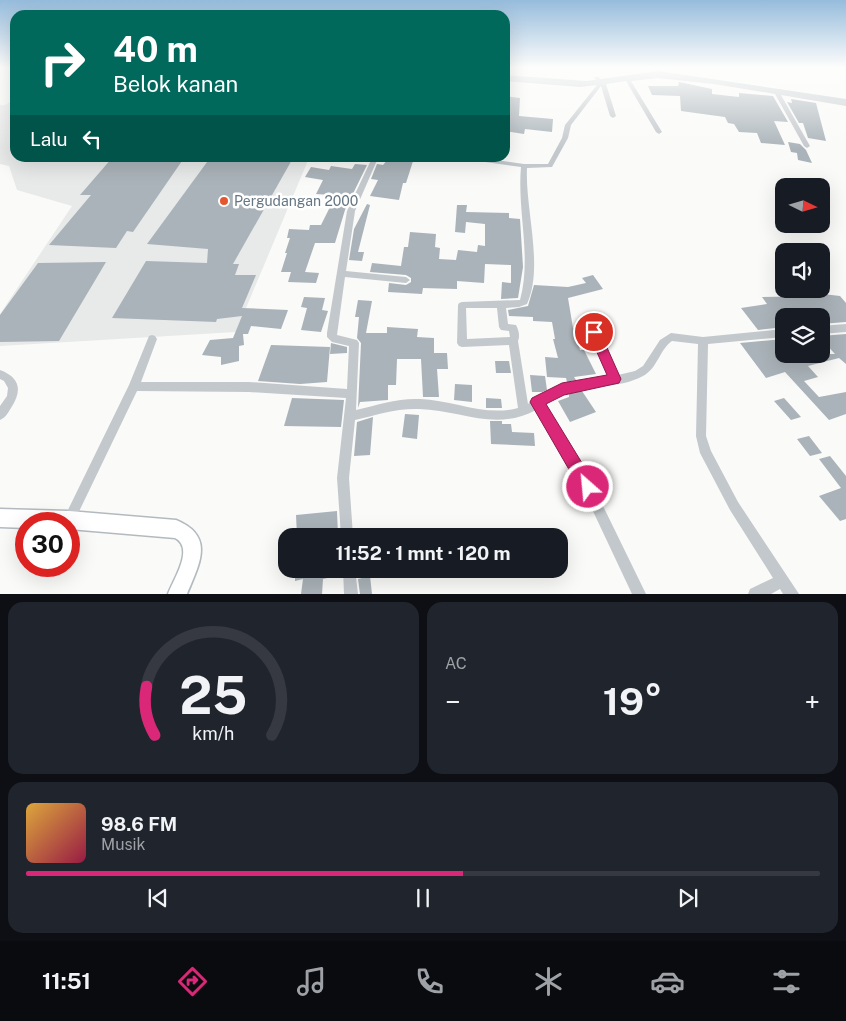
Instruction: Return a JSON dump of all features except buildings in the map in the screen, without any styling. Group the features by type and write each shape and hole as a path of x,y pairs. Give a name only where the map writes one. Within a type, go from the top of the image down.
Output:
{"street":[{"path":"497,162 524,166 550,166 565,138 568,126 590,95"},
{"path":"605,95 613,116"},
{"path":"636,95 659,132"},
{"path":"779,95 807,146"},
{"path":"793,95 846,104"},
{"path":"346,528 343,478 352,394 354,343 332,337 351,210 373,162"},
{"path":"513,341 462,343 462,305 519,304 525,298 528,275 526,206 522,180 524,166"},
{"path":"341,274 406,280"},
{"path":"500,305 504,327 513,328 515,337 513,341 524,410"},
{"path":"830,329 846,328"},
{"path":"594,332 615,379"},
{"path":"350,416 406,404 434,405 496,416 516,414 562,389 615,379 645,370 667,338 703,341 775,334"},
{"path":"73,512 134,386 152,339"},
{"path":"703,341 701,436 706,453 734,506 782,582 792,594"},
{"path":"0,374 13,383 14,388 10,399 0,415"},
{"path":"134,386 249,387 352,394"},
{"path":"537,402 579,469 639,594"},
{"path":"0,518 15,518"},
{"path":"80,521 176,529 186,532 192,540 193,555 177,594"},
{"path":"350,578 351,594"},
{"path":"755,594 782,582"}],"shaded area":[{"name":"Pergudangan 2000","path":"10,102 10,162 307,162 236,332 0,346 0,314 72,206 17,190 9,166 0,164 0,105"}],"waterway":[{"path":"804,95 846,101"}],"place":[{"name":"Pergudangan 2000","path":"224,201"}],"route":[{"path":"588,487 579,469 537,402 562,389 615,379 594,332"}]}
